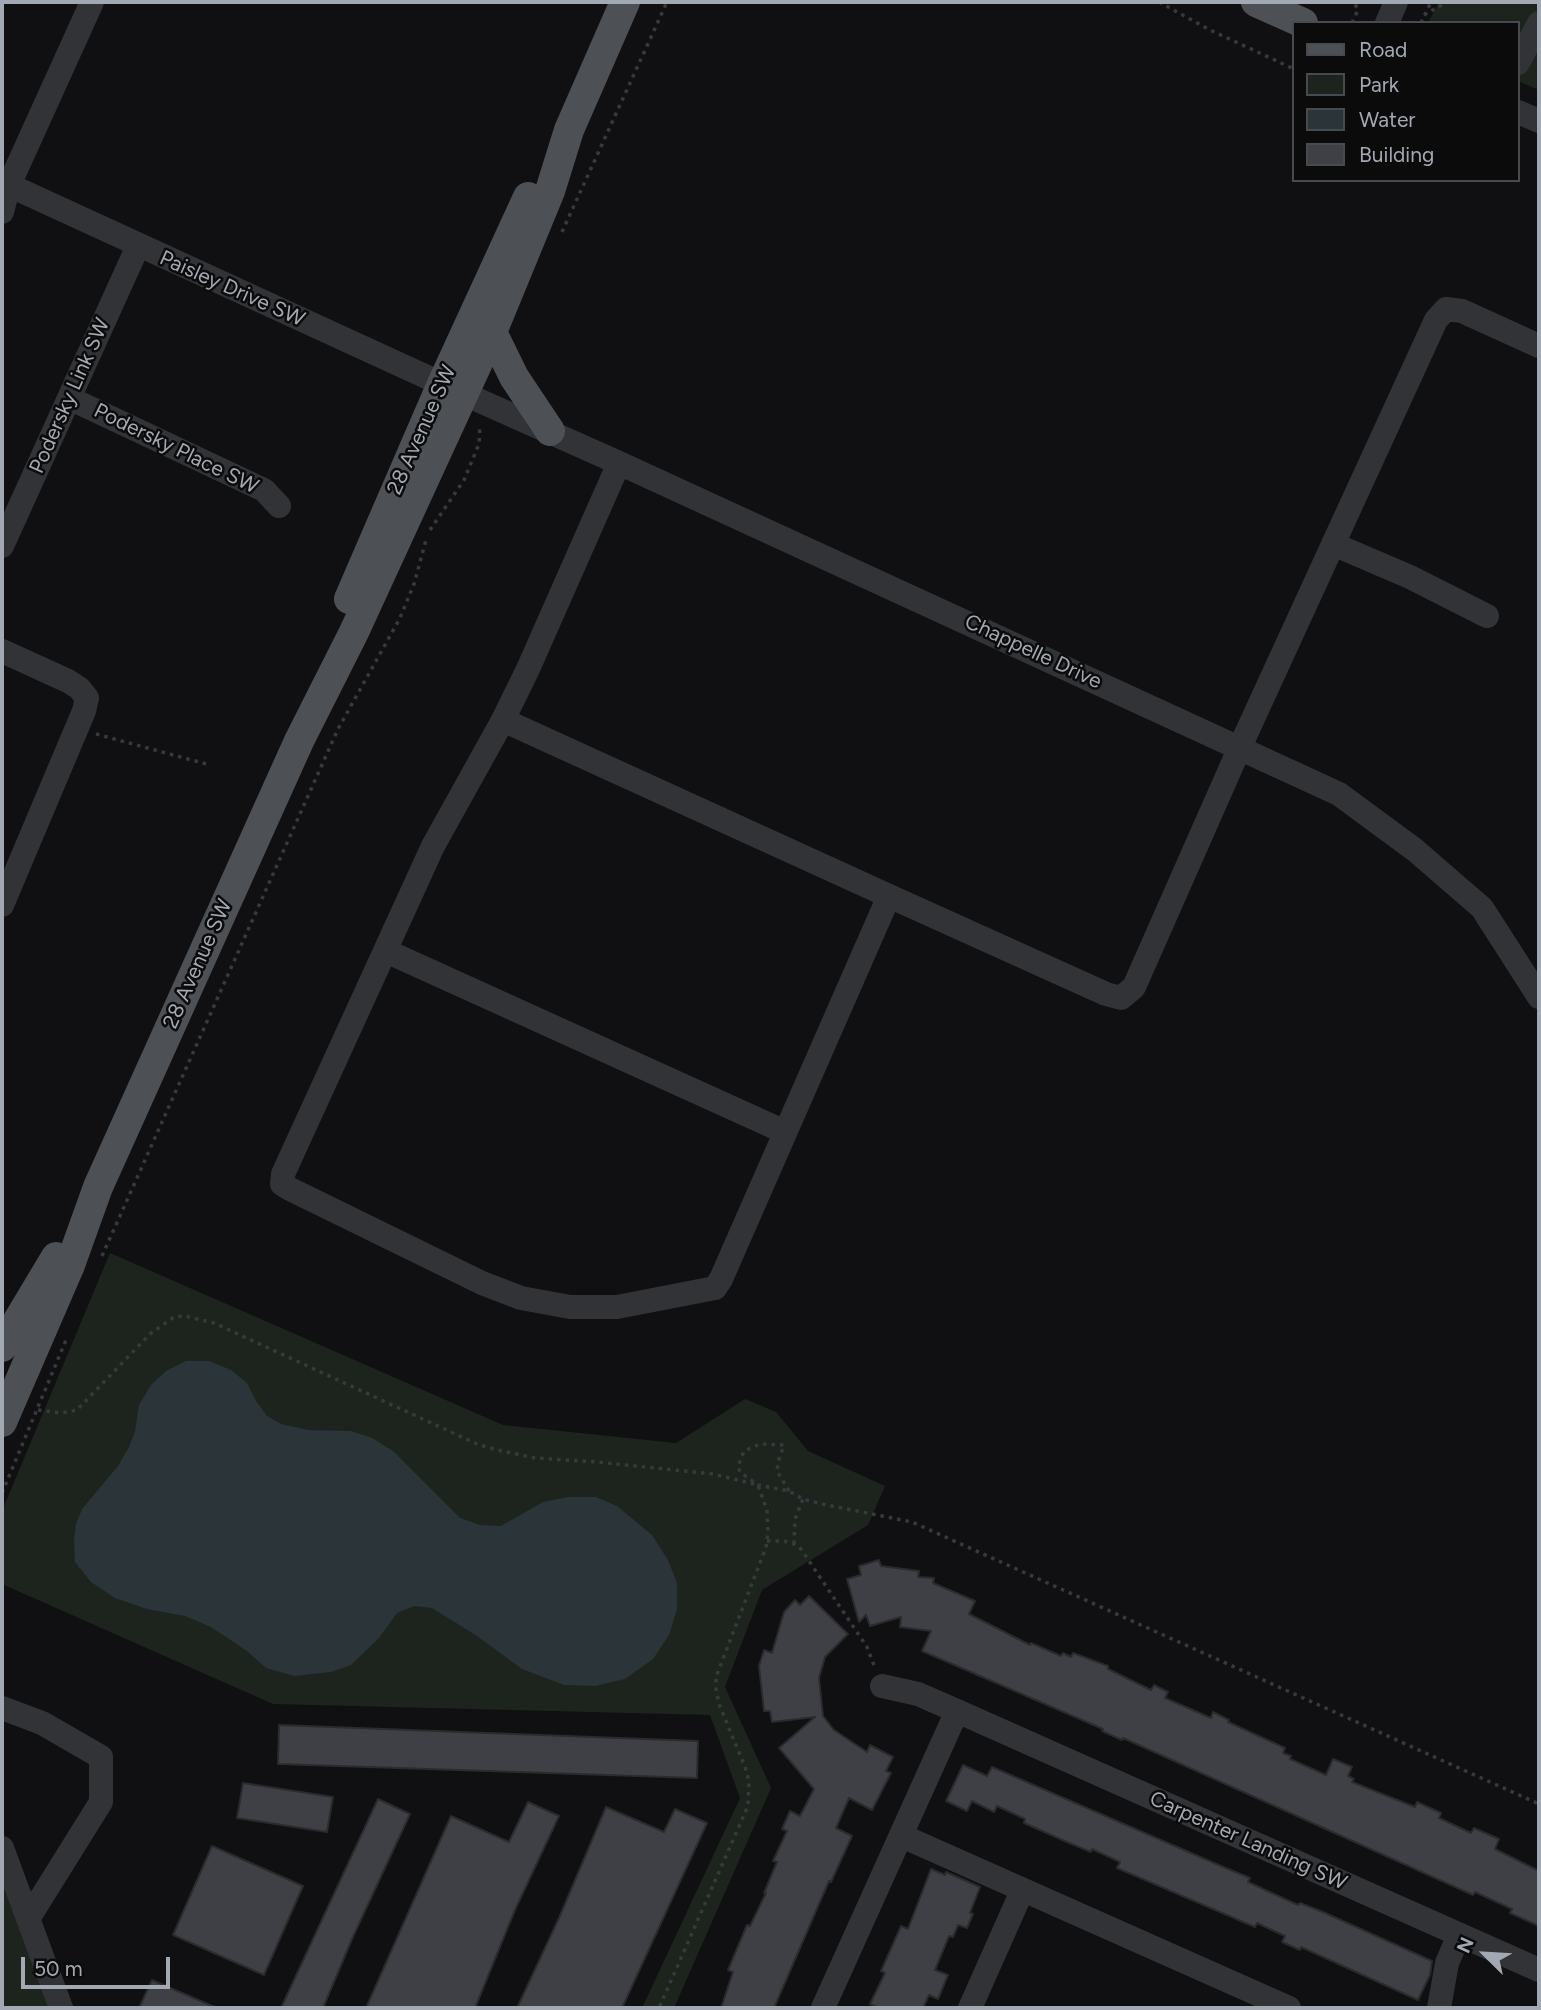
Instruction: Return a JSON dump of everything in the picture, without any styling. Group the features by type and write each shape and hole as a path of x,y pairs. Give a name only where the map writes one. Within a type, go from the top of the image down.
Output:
{"main road":[{"name":"28 Avenue SW","path":"453,389 492,332 550,191 569,130 625,2"},
{"path":"1256,2 1299,21"},
{"name":"28 Avenue SW","path":"2,1422 70,1265 97,1187 299,741 355,632 524,204 569,130"},
{"path":"492,332 513,377 550,432"},
{"name":"28 Avenue SW","path":"2,1347 97,1187"}],"street":[{"path":"2,212 5,184 92,2"},
{"path":"1388,21 1396,2"},
{"path":"1520,59 1539,23"},
{"path":"1520,113 1539,121"},
{"name":"Paisley Drive SW","path":"5,184 453,389"},
{"name":"Podersky Link SW","path":"2,546 138,246"},
{"path":"503,720 1106,994 1121,998 1134,987 1240,747 1436,320 1446,309 1462,311 1539,346"},
{"name":"Chappelle Drive","path":"453,389 1339,794 1415,850 1482,908 1539,997"},
{"name":"Podersky Place SW","path":"69,398 264,490 279,506"},
{"path":"619,463 528,669 503,720 449,815 283,1174 282,1184 482,1283 521,1298 570,1307 617,1307 715,1288 889,896"},
{"path":"1333,544 1487,616"},
{"path":"2,651 68,681 79,688 87,698 77,729 2,905"},
{"path":"386,951 785,1132"},
{"name":"Carpenter Landing SW","path":"882,1686 918,1694 1539,1970"},
{"path":"2,1708 42,1724 102,1757 101,1802 28,1919"},
{"path":"823,2008 957,1711"},
{"path":"902,1836 1289,2008"},
{"path":"2,1848 61,2008"},
{"path":"970,2008 1022,1891"},
{"path":"1439,2008 1445,1971 1459,1935"}],"path":[{"path":"561,235 667,2"},
{"path":"1159,2 1210,30 1292,68"},
{"path":"1353,21 1358,10 1354,2"},
{"path":"1422,21 1430,2"},
{"path":"1424,15 1447,2"},
{"path":"100,1260 338,729 404,609 431,528 460,488 471,467 479,444 478,433"},
{"path":"77,729 210,765"},
{"path":"30,1407 61,1413 77,1410 150,1334 174,1317 185,1316 214,1323 477,1444 497,1450 536,1458 713,1474 789,1492 803,1499 912,1522 1539,1804"},
{"path":"2,1493 69,1335"},
{"path":"659,2008 748,1806 746,1767 719,1704 716,1689 716,1677 767,1541 767,1510 758,1485 740,1472 738,1466 744,1451 760,1444 784,1445 777,1471 789,1492"},
{"path":"794,1544 795,1518 803,1499"},
{"path":"767,1541 794,1544 801,1549 867,1647 882,1686"}],"green space":[{"path":"1439,2 1539,2 1539,90 1520,82 1520,21 1429,21"},
{"path":"110,1253 503,1425 676,1443 745,1399 776,1412 808,1451 885,1486 868,1525 762,1590 725,1687 771,1788 674,2008 642,2008 740,1798 710,1715 273,1704 2,1584 2,1511"},
{"path":"2,1829 74,2008 2,2008"}],"water":[{"path":"186,1361 209,1361 231,1370 247,1383 267,1416 281,1424 308,1430 351,1431 372,1438 393,1451 460,1518 480,1525 501,1526 543,1502 568,1497 596,1497 617,1506 652,1535 668,1560 677,1583 677,1609 669,1635 653,1659 625,1679 595,1686 564,1685 522,1669 432,1608 414,1606 397,1613 379,1638 351,1665 331,1672 294,1676 266,1668 247,1651 211,1627 185,1616 147,1609 115,1598 91,1582 75,1562 76,1524 82,1509 118,1466 129,1447 135,1431 139,1405 151,1385 166,1371"}],"building":[{"path":"879,1560 881,1566 919,1571 918,1577 934,1578 933,1583 975,1601 969,1614 1030,1645 1031,1643 1061,1656 1063,1653 1071,1657 1073,1653 1108,1666 1108,1669 1151,1690 1154,1685 1168,1692 1165,1698 1211,1718 1213,1712 1229,1720 1228,1722 1285,1748 1283,1753 1291,1756 1290,1759 1326,1775 1333,1759 1352,1767 1348,1776 1354,1779 1352,1782 1415,1807 1417,1802 1441,1813 1439,1818 1471,1833 1474,1828 1499,1839 1495,1849 1539,1871 1539,1926 1510,1913 1512,1909 1475,1892 1473,1895 922,1651 931,1631 900,1627 901,1617 870,1626 866,1615 859,1622 847,1579 861,1575 859,1566"},
{"path":"809,1596 848,1634 825,1657 819,1678 823,1716 834,1730 867,1752 870,1745 893,1757 886,1771 891,1773 872,1810 849,1798 836,1828 852,1836 831,1882 829,1881 774,2008 721,2008 733,1972 728,1970 747,1925 750,1926 766,1893 777,1862 773,1861 787,1831 782,1829 790,1811 800,1816 814,1789 779,1748 815,1717 772,1722 770,1711 764,1711 759,1666 764,1650 772,1653 784,1612 795,1600 800,1605"},
{"path":"279,1725 698,1741 697,1778 278,1764"},
{"path":"963,1765 987,1776 992,1767 1250,1878 1248,1882 1298,1905 1300,1903 1323,1912 1432,1961 1430,1975 1418,2000 1301,1947 1300,1950 1282,1942 1285,1936 1257,1923 1255,1927 1117,1868 1120,1862 1024,1823 1025,1819 997,1806 994,1812 972,1801 967,1811 946,1801"},
{"path":"243,1783 333,1797 327,1832 237,1818"},
{"path":"378,1799 410,1814 323,2008 281,2008"},
{"path":"528,1802 559,1816 515,1910 475,2008 366,2008 451,1816 509,1842"},
{"path":"606,1807 664,1832 675,1809 707,1823 622,2008 517,2008 559,1918"},
{"path":"212,1846 303,1886 264,1975 173,1935"},
{"path":"931,1869 945,1875 946,1872 980,1887 970,1913 973,1914 967,1928 958,1925 953,1937 949,1936 935,1970 948,1975 938,1999 929,1995 923,2008 879,2008 870,2004 885,1973 881,1971 901,1926 908,1929"},
{"path":"152,1980 217,2008 139,2008"}]}
